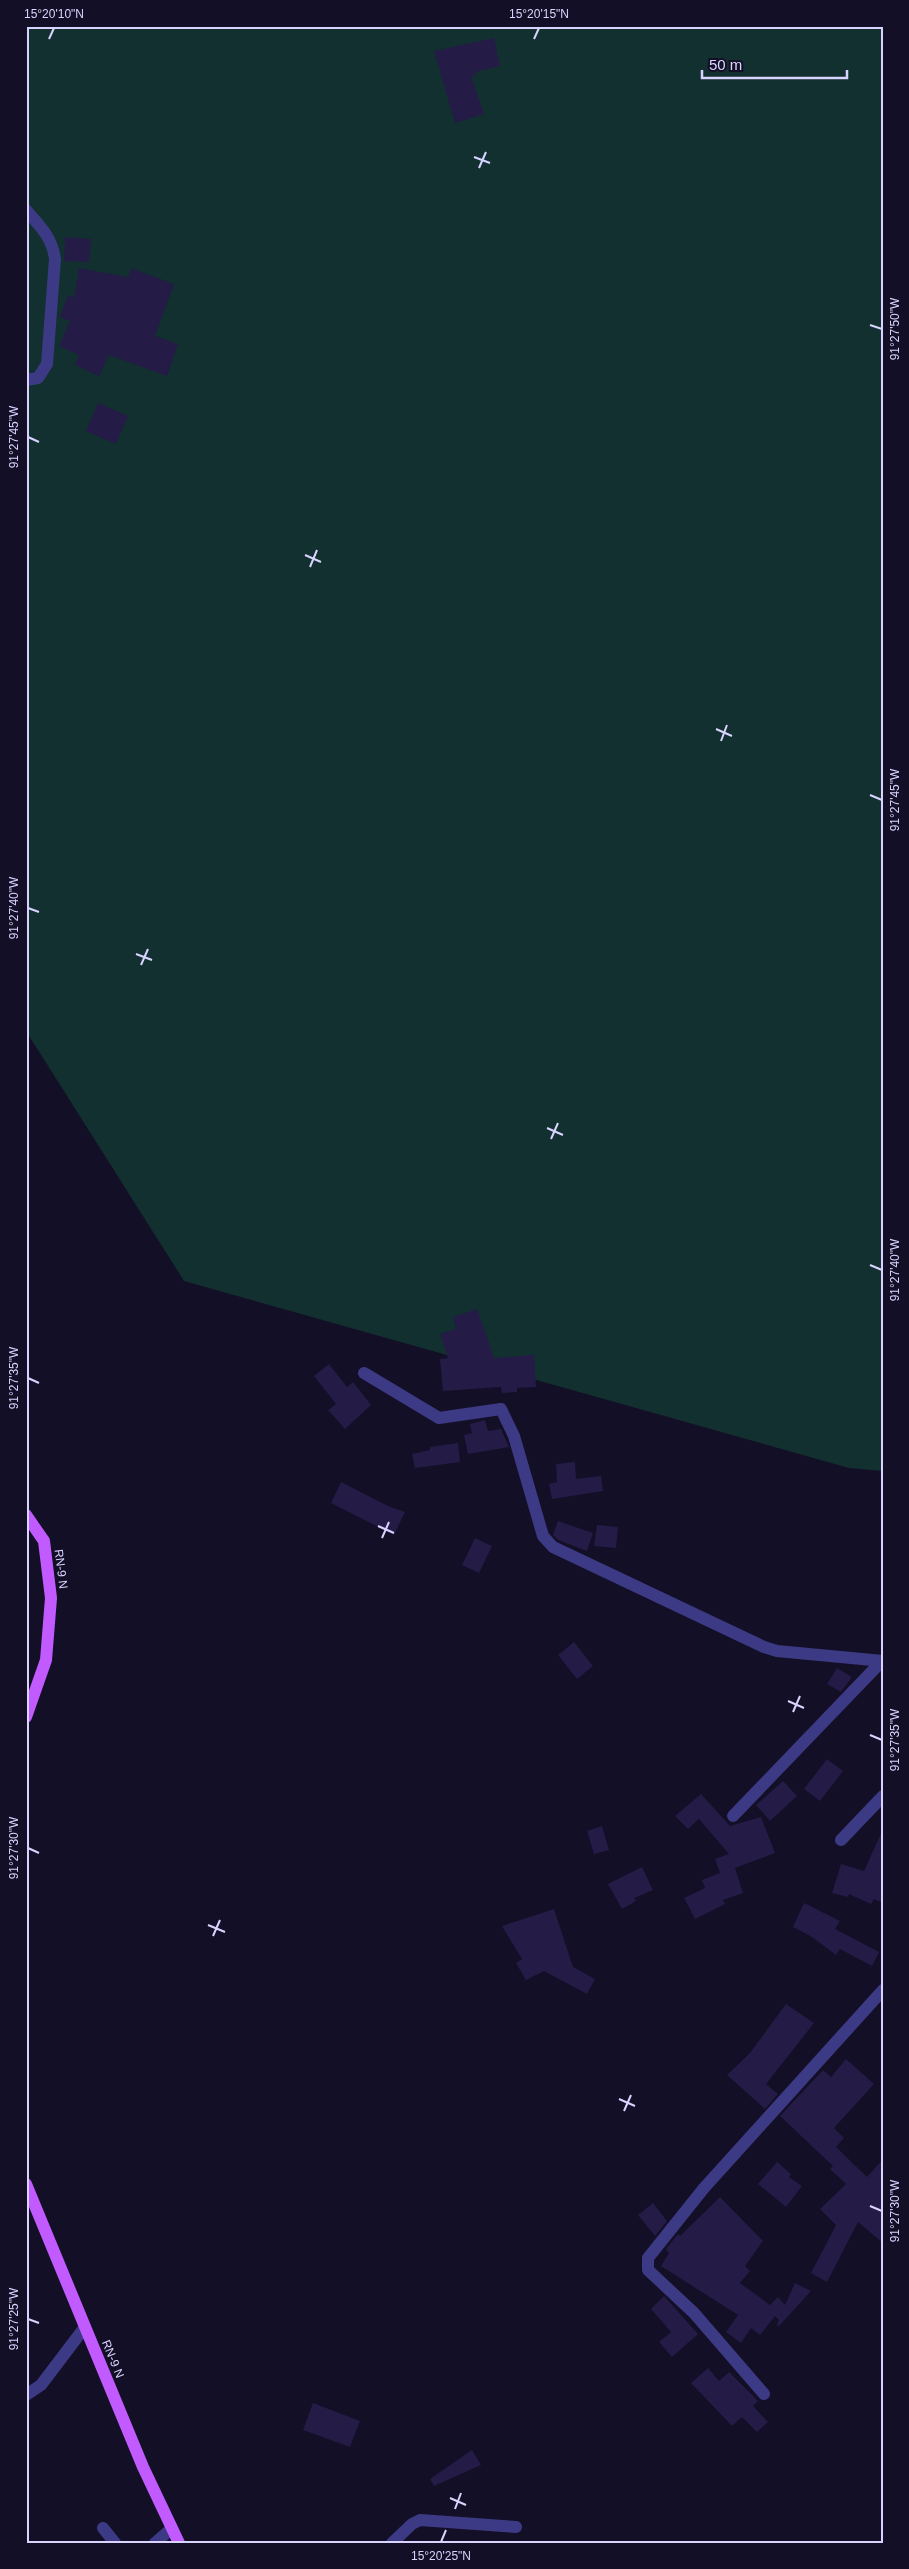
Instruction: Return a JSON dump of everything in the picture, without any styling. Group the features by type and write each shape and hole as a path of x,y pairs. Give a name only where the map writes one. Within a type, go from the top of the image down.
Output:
{"main road":[{"name":"RN-9 N","path":"26,1515 44,1541 51,1598 46,1660 26,1717"},
{"name":"RN-9 N","path":"26,2184 143,2467 179,2543"}],"street":[{"path":"26,210 50,238 53,244 55,259 47,364 38,378 26,380"},
{"path":"364,1373 439,1418 501,1409 514,1436 543,1536 553,1547 777,1652 883,1661"},
{"path":"733,1816 883,1661"},
{"path":"841,1840 883,1796"},
{"path":"764,2394 694,2314 648,2270 648,2258 704,2188 883,1990"},
{"path":"26,2395 41,2384 85,2327"},
{"path":"392,2543 412,2524 420,2520 516,2526"},
{"path":"103,2528 115,2543"},
{"path":"155,2543 171,2529"}],"green space":[{"path":"26,26 883,26 883,1471 849,1468 184,1281 26,1031"}],"building":[{"path":"494,38 500,66 475,72 476,75 471,76 484,114 455,123 434,51"},
{"path":"65,237 91,239 89,262 64,261"},
{"path":"79,268 128,277 131,268 174,284 155,336 178,344 167,376 109,355 99,376 75,365 79,355 59,346 70,321 60,317 68,295 74,298"},
{"path":"98,403 128,416 116,444 86,431"},
{"path":"477,1309 494,1358 534,1355 536,1387 517,1388 517,1392 502,1393 501,1387 443,1391 440,1359 448,1358 440,1334 456,1329 453,1317"},
{"path":"329,1364 347,1387 353,1382 371,1405 345,1429 328,1410 336,1404 314,1376"},
{"path":"485,1420 488,1431 501,1429 509,1447 468,1454 464,1435 472,1433 470,1424"},
{"path":"458,1443 460,1462 415,1468 412,1454 430,1450 430,1447"},
{"path":"575,1462 576,1479 601,1476 603,1491 552,1499 549,1484 557,1482 556,1464"},
{"path":"341,1482 388,1506 405,1512 394,1535 331,1503"},
{"path":"558,1521 593,1533 587,1551 558,1540 553,1535"},
{"path":"597,1525 618,1527 616,1548 594,1546"},
{"path":"475,1538 492,1546 479,1573 462,1565"},
{"path":"574,1642 593,1666 577,1679 558,1655"},
{"path":"837,1668 852,1677 841,1692 827,1684"},
{"path":"827,1759 843,1771 820,1801 804,1789"},
{"path":"783,1781 797,1796 770,1821 756,1805"},
{"path":"701,1794 730,1826 761,1817 775,1853 735,1868 743,1893 723,1900 725,1904 695,1919 684,1898 705,1888 702,1880 720,1873 715,1859 729,1854 699,1819 688,1829 675,1816"},
{"path":"602,1826 609,1850 594,1854 587,1831"},
{"path":"883,1829 883,1903 874,1899 871,1904 849,1894 848,1897 832,1893 841,1864 864,1871"},
{"path":"642,1867 653,1890 634,1898 636,1901 622,1909 608,1884"},
{"path":"804,1903 840,1921 835,1929 879,1952 872,1966 840,1949 836,1955 812,1937 793,1927"},
{"path":"554,1909 573,1967 595,1979 587,1994 544,1971 526,1980 516,1963 522,1959 502,1926"},
{"path":"786,2004 814,2023 766,2084 778,2094 765,2109 727,2075 750,2053"},
{"path":"846,2059 874,2084 834,2128 844,2138 836,2147 867,2177 883,2159 883,2243 858,2222 827,2282 811,2273 836,2225 820,2209 846,2184 830,2169 833,2166 780,2116 823,2070 831,2077"},
{"path":"777,2162 791,2174 789,2177 802,2186 786,2207 758,2184"},
{"path":"720,2197 763,2241 745,2266 750,2271 740,2283 770,2305 778,2297 785,2305 795,2283 811,2291 779,2326 777,2325 779,2320 775,2316 760,2335 751,2328 741,2343 726,2332 738,2315 661,2266 669,2253 666,2249 678,2234 680,2236"},
{"path":"653,2203 667,2221 655,2236 638,2215"},
{"path":"664,2296 698,2334 672,2357 659,2342 671,2332 651,2309"},
{"path":"708,2368 719,2381 729,2372 758,2401 753,2406 768,2422 757,2432 742,2417 732,2426 691,2383"},
{"path":"313,2403 360,2421 350,2447 303,2430"},
{"path":"472,2450 481,2465 434,2486 430,2479"}]}
